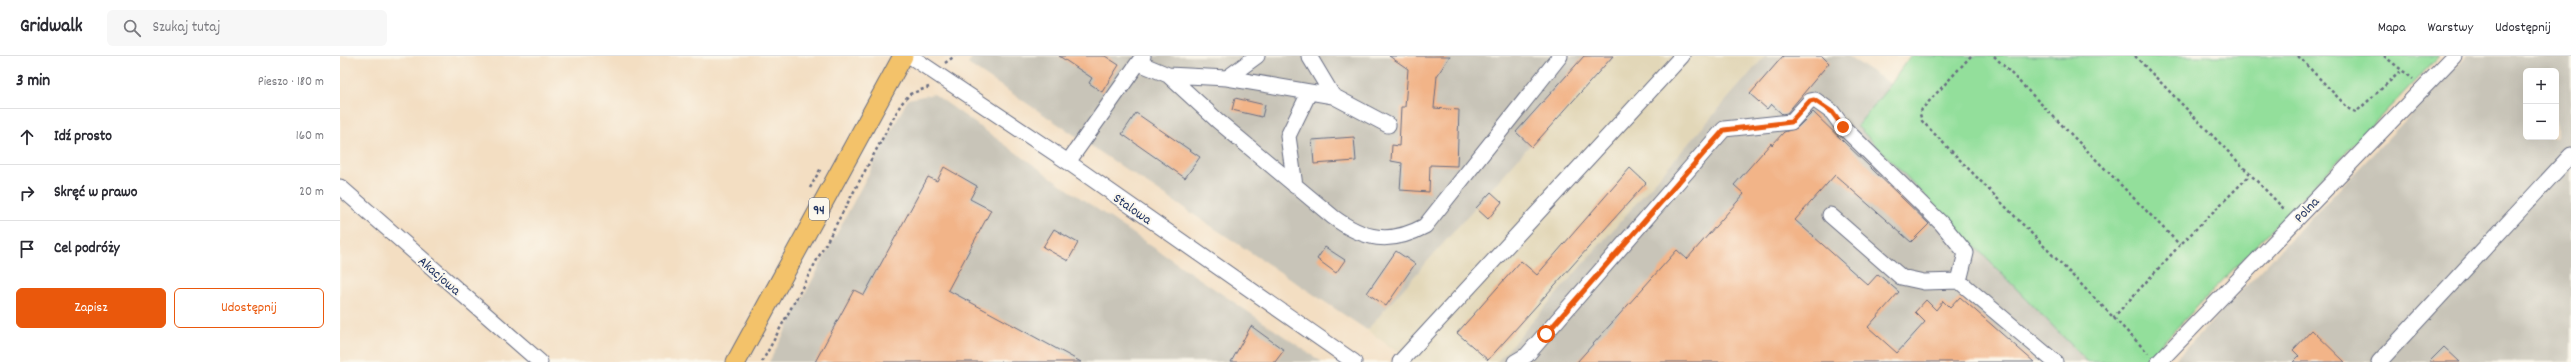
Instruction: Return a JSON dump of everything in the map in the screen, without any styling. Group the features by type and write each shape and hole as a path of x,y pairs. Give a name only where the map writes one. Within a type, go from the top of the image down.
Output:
{"main road":[{"name":"94","path":"736,362 903,56"}],"street":[{"name":"Stalowa","path":"910,56 1068,162 1354,362"},
{"path":"1227,78 1257,56"},
{"path":"1309,56 1333,96"},
{"path":"1068,162 1141,60 1168,75 1295,186 1351,230 1365,236 1382,238 1396,237 1412,233 1425,226 1560,56"},
{"path":"1400,362 1682,56"},
{"name":"Polna","path":"2155,359 2295,221 2454,56"},
{"path":"1168,75 1227,78 1333,96 1388,125"},
{"path":"1295,186 1288,136 1309,93"},
{"path":"1515,362 1527,355 1724,130 1791,122 1810,101 1814,100 1832,112 1843,127 1942,224 1966,253 1959,281"},
{"path":"2380,362 2571,155"},
{"name":"Akacjowa","path":"340,189 540,362"},
{"path":"1830,215 1901,277 1924,282 1959,281 2055,362"}],"path":[{"path":"946,62 955,56"},
{"path":"1971,56 1922,109 1920,117 2113,318 2155,359"},
{"path":"1994,56 2180,246"},
{"path":"2135,56 2295,221"},
{"path":"2298,56 2349,109 2356,112 2402,70"},
{"path":"2384,56 2402,70 2422,90"},
{"path":"762,362 901,104 910,94 931,85"},
{"path":"2113,318 2180,246 2250,175"}],"shaded area":[{"path":"973,56 1614,56 1532,147 1530,145 1367,330 968,64"},
{"path":"1614,56 1765,56 1497,362 1411,362 1367,330 1530,145 1532,147"},
{"path":"1765,56 1848,56 1891,84 1857,126 2088,362 1497,362"},
{"path":"2467,56 2571,56 2571,362 2173,362"},
{"path":"934,94 1066,188 1322,362 769,362 908,99"}],"green space":[{"path":"1910,56 2439,56 2144,362 2088,362 1857,126 1891,84"}],"building":[{"path":"1059,56 1105,56 1119,65 1102,92 1089,83 1092,78"},
{"path":"1389,56 1450,56 1437,76 1434,108 1459,110 1457,166 1430,165 1429,192 1400,190 1402,163 1391,161 1392,145 1399,146 1401,107 1405,107 1408,69"},
{"path":"1584,56 1613,56 1532,147 1516,132"},
{"path":"1783,56 1822,56 1829,63 1787,113 1782,114 1771,104 1767,109 1750,94"},
{"path":"1235,98 1265,105 1262,117 1232,110"},
{"path":"1813,112 1929,224 1911,242 1835,175 1795,220 1868,285 1878,274 1899,292 1868,327 1897,353 1925,322 1915,312 1926,300 1936,310 1943,301 1950,308 1960,297 2034,362 1577,362 1677,250 1687,259 1744,194 1734,185 1771,143 1772,145 1784,132 1797,128"},
{"path":"1136,113 1200,157 1185,178 1122,134"},
{"path":"1354,137 1356,161 1314,164 1312,140"},
{"path":"944,167 977,186 970,199 991,210 948,290 1081,362 815,362 854,290 864,295 928,177 937,181"},
{"path":"1630,168 1646,183 1488,360 1457,333 1521,261 1537,275"},
{"path":"1491,192 1502,202 1488,219 1476,208"},
{"path":"1054,229 1078,243 1068,261 1043,247"},
{"path":"1325,247 1345,260 1336,273 1317,259"},
{"path":"1396,251 1415,264 1386,306 1367,293"},
{"path":"1251,326 1284,350 1275,362 1231,362"},
{"path":"2312,330 2345,362 2293,362 2299,356 2293,350"},
{"path":"2444,347 2460,362 2429,362"}],"route":[{"path":"1546,334 1700,159 1710,143 1724,130 1753,125 1791,122 1810,101 1814,100 1818,100 1832,112 1843,127"}]}
